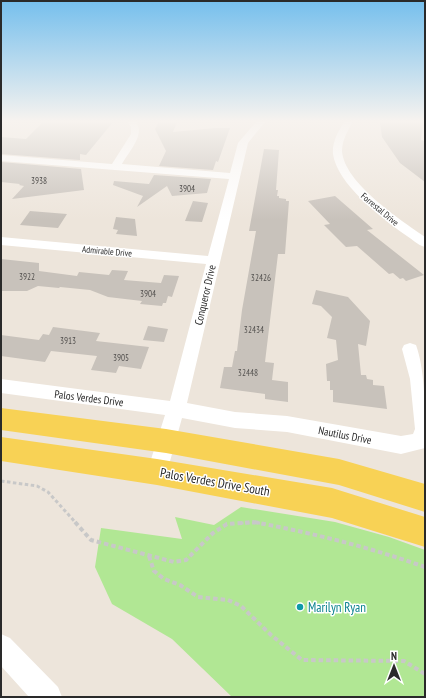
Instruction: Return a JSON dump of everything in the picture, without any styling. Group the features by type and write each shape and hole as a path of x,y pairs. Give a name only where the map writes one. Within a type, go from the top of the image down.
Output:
{"main road":[{"path":"1,419 166,441 339,472 425,498"},
{"name":"Palos Verdes Drive South","path":"1,449 157,472 332,503 425,532"}],"street":[{"path":"115,167 123,155"},
{"name":"Conqueror Drive","path":"157,472 184,382 240,155"},
{"name":"Forrestal Drive","path":"338,155 341,164 355,186 366,199 425,243"},
{"path":"1,158 234,176"},
{"name":"Admirable Drive","path":"1,241 213,261"},
{"name":"Nautilus Drive","path":"176,409 235,420 288,424 401,445 420,441 424,429 418,379 410,349"},
{"name":"Palos Verdes Drive","path":"1,386 176,409"},
{"path":"1,647 48,697"}],"path":[{"path":"1,481 37,486 48,492 91,540 174,562 186,560 213,533 227,524 254,522 303,531 385,553 425,566"},
{"path":"149,556 154,572 164,579 180,585 198,597 228,600 241,606 271,635 302,660 404,661 425,674"}],"green space":[{"path":"241,507 335,522 389,537 425,550 425,697 232,697 172,639 112,604 95,567 101,528 182,539 175,517 214,525"}],"building":[{"path":"9,155 80,155 80,160"},
{"path":"164,155 221,155 218,162 216,161 213,170 159,166"},
{"path":"263,155 279,155 276,190 278,190 277,196 289,201 285,254 278,254 265,362 274,363 272,380 288,382 288,402 265,399 265,394 220,388 224,367 232,367 235,351 237,351 242,310 256,231 249,231"},
{"path":"394,155 425,155 425,182 400,163"},
{"path":"1,162 81,169 84,190 12,199 24,186 19,185 20,184 1,182"},
{"path":"154,175 211,179 207,193 172,196 167,186 137,207 143,196 113,185 114,181 149,184"},
{"path":"335,196 373,229 367,230 424,275 406,281 403,278 400,279 393,273 389,274 357,246 346,247 324,225 330,224 308,201"},
{"path":"193,201 208,203 202,222 185,221"},
{"path":"30,211 67,214 58,228 20,225"},
{"path":"116,217 135,219 137,236 116,234 118,230 113,229"},
{"path":"1,259 39,263 39,271 77,276 79,272 109,275 112,270 128,271 124,280 161,283 164,275 179,276 172,297 168,296 166,303 163,303 162,306 140,304 142,301 108,297 90,290 60,287 38,286 27,291 1,291"},
{"path":"316,290 348,297 370,321 366,346 358,344 361,375 366,375 367,379 373,380 373,385 384,386 387,409 333,402 333,390 330,390 330,381 327,381 326,364 338,360 336,340 327,338 332,317 321,306 312,304"},
{"path":"148,326 168,329 164,342 143,340"},
{"path":"53,327 100,333 96,341 149,347 141,369 119,366 116,373 91,370 97,356 51,351 45,362 1,356 1,335 39,340 43,334 49,335"}],"place":[{"name":"Marilyn Ryan","path":"300,607"}]}
